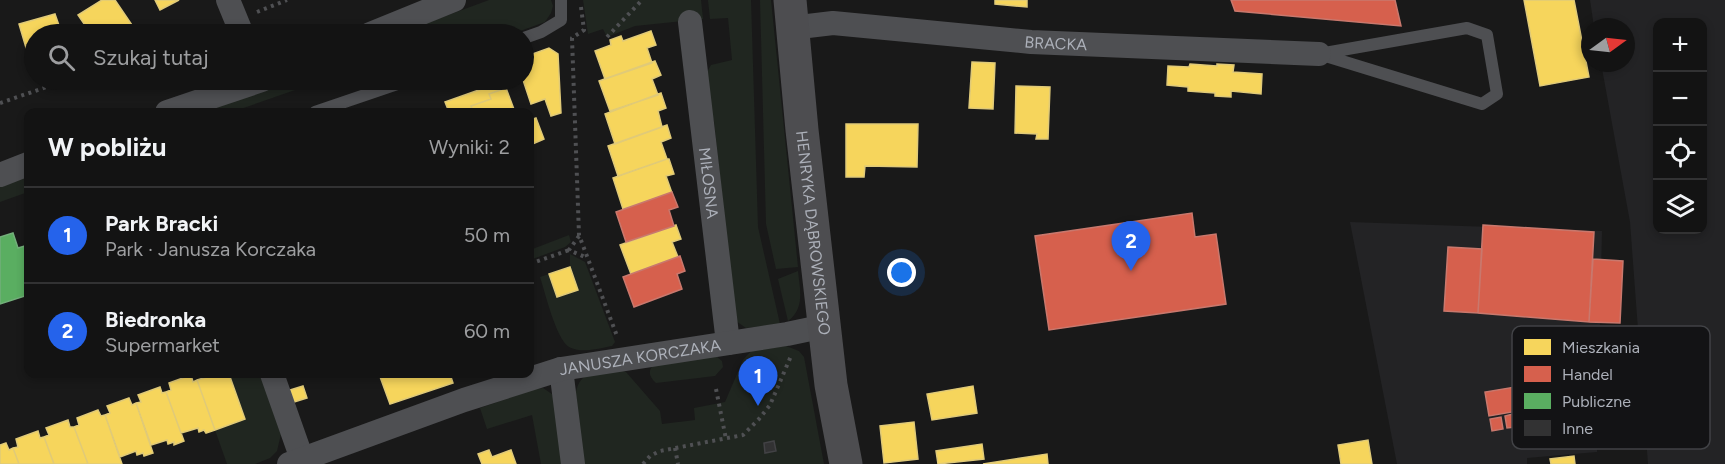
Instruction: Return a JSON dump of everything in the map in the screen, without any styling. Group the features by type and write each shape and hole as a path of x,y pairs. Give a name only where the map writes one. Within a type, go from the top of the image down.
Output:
{"street":[{"path":"228,0 238,24"},
{"path":"395,24 454,0"},
{"name":"BRACKA","path":"790,7 833,23 1031,42 1319,54"},
{"name":"HENRYKA DĄBROWSKIEGO","path":"790,7 831,384 846,464"},
{"name":"MIŁOSNA","path":"690,22 728,343"},
{"path":"182,108 233,90"},
{"path":"0,175 24,166"},
{"name":"JANUSZA KORCZAKA","path":"534,378 561,369 825,326"},
{"path":"561,369 573,464"},
{"path":"273,378 296,461"},
{"name":"JANUSZA KORCZAKA","path":"296,461 464,400 533,378"}],"lane":[{"path":"534,34 561,20 561,0"},
{"path":"1467,28 1487,36 1497,94 1482,104 1319,54 1467,28"},
{"path":"327,108 380,90"}],"path":[{"path":"580,0 584,30 572,38 579,235 625,358"},
{"path":"607,37 642,0"},
{"path":"0,103 38,90"},
{"path":"534,263 569,250 579,235"},
{"path":"569,250 588,258"},
{"path":"643,464 650,456 660,451 743,435 770,405 791,356"},
{"path":"716,389 726,439"},
{"path":"675,448 678,464"}],"shaded area":[{"path":"489,0 551,0 553,6 545,22 534,26 534,24 424,24"},
{"path":"583,0 701,0 703,19 635,26 607,37 603,29 588,34"},
{"path":"708,0 751,0 758,227 780,324 746,328 733,319 714,121 705,86 711,65 732,60 728,18 710,19"},
{"path":"760,0 771,0 798,267 776,269 766,224"},
{"path":"1590,0 1725,0 1725,464 1648,464 1647,449 1710,449 1710,326 1638,326 1630,222 1603,72 1635,72 1635,18 1593,18"},
{"path":"250,90 295,90 244,108 204,107"},
{"path":"24,172 24,193 0,202 0,181"},
{"path":"1350,222 1602,231 1600,326 1512,326 1512,449 1597,449 1597,452 1527,458 1527,464 1397,464"},
{"path":"569,235 571,242 565,247 534,259 534,248"},
{"path":"570,254 585,262 615,342 612,346 591,350 574,349 564,342 560,335 540,277 549,274 557,297 578,290 570,267"},
{"path":"798,271 799,304 788,321 778,279"},
{"path":"786,346 799,351 804,357 824,464 584,464 575,395 584,377 605,371 626,372 660,411 662,424 695,420 694,408 725,402 743,360 751,351"},
{"path":"716,356 722,361 723,367 715,376 656,383 650,376 650,371 655,364"},
{"path":"230,378 261,378 281,434 277,451 270,458 255,464 227,464 215,430 245,419"},
{"path":"543,388 552,394 557,403 564,464 541,464 532,415 487,429 480,408"}],"building: Mieszkania":[{"path":"102,0 115,0 131,24 84,24 78,15"},
{"path":"155,0 179,0 160,10"},
{"path":"995,0 1027,0 1027,7 995,4"},
{"path":"1524,0 1574,0 1581,36 1581,72 1588,72 1589,77 1540,86"},
{"path":"55,14 58,24 24,24 24,41 19,24"},
{"path":"651,31 656,45 647,48 652,63 605,79 595,51 611,45 610,40 621,36 623,41"},
{"path":"549,48 558,54 561,113 551,116 545,99 531,104 526,90 534,90 534,53"},
{"path":"655,61 661,75 652,79 658,95 610,111 599,81"},
{"path":"972,62 995,63 993,109 969,108"},
{"path":"1190,64 1234,65 1233,72 1262,74 1261,94 1231,91 1231,97 1215,96 1215,93 1188,91 1188,87 1167,85 1168,66 1189,67"},
{"path":"1016,86 1050,87 1048,139 1036,139 1037,134 1015,133"},
{"path":"479,90 500,90 489,94 491,99 471,106 472,108 447,108 445,102"},
{"path":"507,90 514,108 472,108 471,106 491,99 489,94"},
{"path":"661,93 666,108 658,111 662,127 615,144 605,114"},
{"path":"536,118 544,139 534,143 534,119"},
{"path":"846,124 918,124 917,167 865,166 864,177 846,177"},
{"path":"667,125 671,138 661,142 667,159 618,176 608,146"},
{"path":"669,159 674,174 666,176 672,193 623,209 613,178"},
{"path":"676,225 681,239 672,242 678,257 631,274 620,245"},
{"path":"570,267 578,290 557,297 549,274"},
{"path":"183,378 192,378 193,382 197,380 215,430 206,433 204,430 199,432 198,428 181,433 166,392 171,390 169,383"},
{"path":"230,378 245,419 215,430 197,380"},
{"path":"380,378 451,378 453,383 390,404"},
{"path":"303,386 307,398 294,402 290,390"},
{"path":"973,386 977,413 932,420 927,394"},
{"path":"160,387 162,393 166,392 184,441 174,445 174,442 168,444 167,440 151,445 136,403 141,402 138,395"},
{"path":"129,398 132,405 136,403 153,453 144,456 143,453 137,455 136,451 120,457 105,415 110,413 107,406"},
{"path":"98,410 101,416 105,415 122,464 88,464 74,427 79,425 77,418"},
{"path":"68,420 70,427 74,427 88,464 54,464 44,437 49,435 46,428"},
{"path":"914,422 918,459 884,463 880,426"},
{"path":"38,431 40,438 44,437 54,464 19,464 13,448 18,447 16,439"},
{"path":"1368,440 1372,464 1341,464 1338,445"},
{"path":"6,443 9,450 13,448 19,464 0,464 0,445"},
{"path":"982,444 984,459 938,464 936,451"},
{"path":"489,450 492,457 511,450 516,464 482,464 478,454"},
{"path":"1047,454 1048,464 983,464"},
{"path":"1574,456 1575,464 1551,464 1550,459"}],"building: Handel":[{"path":"1231,0 1395,0 1401,26 1235,11"},
{"path":"672,192 678,207 669,210 674,226 626,242 616,212"},
{"path":"1192,213 1195,237 1216,234 1226,304 1049,330 1035,236"},
{"path":"1483,225 1594,232 1589,322 1478,313"},
{"path":"1448,247 1482,249 1478,313 1444,311"},
{"path":"680,256 685,271 677,274 682,289 634,307 623,277"},
{"path":"1593,259 1623,261 1620,323 1589,322"},
{"path":"1512,388 1512,412 1489,416 1485,392"},
{"path":"1512,414 1512,427 1507,428 1505,416"},
{"path":"1501,417 1503,429 1492,431 1490,419"}],"building: Publiczne":[{"path":"13,233 18,248 24,246 24,296 0,304 0,237"}],"building: Inne":[{"path":"774,441 776,451 765,453 764,443"}],"place":[{"name":"Biedronka","path":"1131,271"},
{"name":"Park Bracki","path":"758,406"}]}
